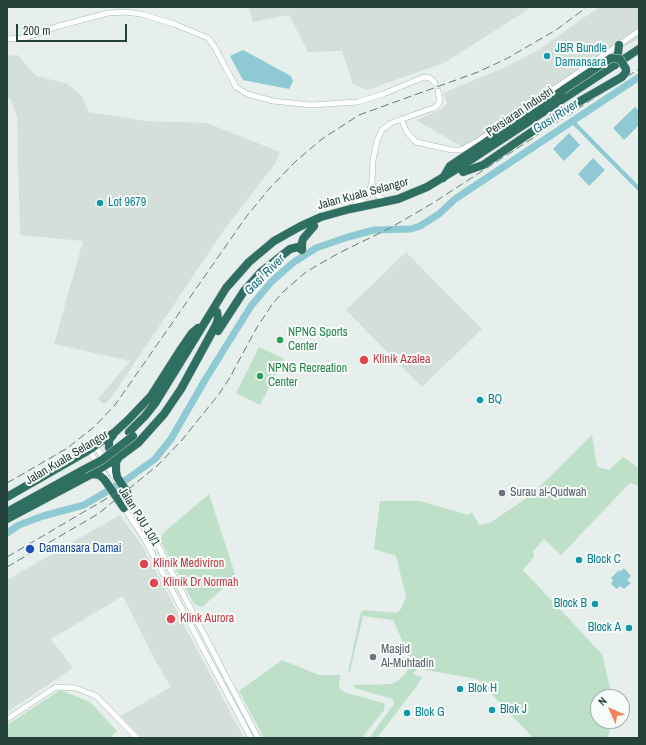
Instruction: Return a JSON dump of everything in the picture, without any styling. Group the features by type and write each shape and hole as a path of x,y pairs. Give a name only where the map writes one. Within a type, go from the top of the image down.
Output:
{"highway":[{"path":"614,66 619,45"},
{"name":"Jalan Kuala Selangor","path":"131,434 156,402 230,284 249,262 270,244 285,234 321,217 350,209 387,202 411,194 443,178 639,49"},
{"name":"Jalan Kuala Selangor","path":"7,512 102,460 149,418 171,389 231,290 256,262 281,243 304,230 334,218 389,207 414,199 429,192 463,172 639,56"},
{"path":"443,178 450,166 563,90 611,58 620,59 626,69 624,75 568,108 483,165 463,172"},
{"path":"201,354 244,291 265,268 290,249 298,247 302,250 303,239 314,226"},
{"path":"7,519 84,471 103,466 138,443 164,414 181,389 216,325 218,319 217,312"},
{"path":"7,497 77,458 115,432 151,396 192,333 205,322"},
{"path":"7,493 93,443 121,421 148,392 171,358 181,349"},
{"path":"115,432 109,440 109,448 121,455"},
{"path":"121,455 116,462 114,472 127,500"},
{"path":"77,458 82,459 88,465 84,471"},
{"path":"84,471 105,478 118,498 127,500"},
{"name":"Jalan Kuala Selangor","path":"7,507 84,471"}],"street":[{"path":"7,39 25,38 59,26 108,13 125,12 141,14 174,24 208,38 214,46 236,87 247,94 273,101 311,105 358,102 424,77 430,78 435,83"},
{"name":"Persiaran Industri","path":"402,120 406,131 416,142 452,150 461,150 476,142 639,32"},
{"path":"350,209 368,195 372,182 373,160 379,135 386,126 436,107 440,100 438,91"},
{"path":"372,182 376,194 387,202"},
{"name":"Jalan PJU 10/1","path":"92,448 103,466 105,478"},
{"name":"Jalan PJU 10/1","path":"103,466 114,472"},
{"name":"Jalan PJU 10/1","path":"127,500 145,540 251,738"},
{"name":"Jalan PJU 10/1","path":"127,500 142,518 156,542 258,738"},
{"path":"7,719 56,687 76,688 96,696 137,738"}],"shaded area":[{"path":"249,7 532,7 444,63 367,90 353,84 342,51 308,52 289,15 253,22"},
{"path":"599,7 639,7 639,39 612,53 468,150 416,120 442,109 447,103 443,93 506,67 540,49"},
{"path":"18,55 37,76 68,84 81,95 89,112 146,121 207,123 280,152 275,164 226,227 111,398 104,404 98,399 130,361 54,344 83,241 20,235 17,117 11,100 7,96 7,56"},
{"path":"406,252 482,329 422,387 346,310"},
{"path":"120,515 143,547 244,738 142,738 121,716 171,687 156,662 123,596 51,639 73,668 7,712 7,580"}],"green space":[{"name":"NPNG Recreation Center","path":"259,347 284,359 260,405 236,393"},
{"path":"592,435 597,467 609,470 623,457 639,468 639,486 630,483 561,555 544,539 533,551 534,557 523,570 602,654 610,689 590,689 590,729 610,729 608,738 533,738 477,679 426,670 418,667 413,674 422,677 417,686 377,738 369,738 394,704 394,701 390,698 354,688 354,685 391,684 398,681 406,673 410,663 408,654 393,620 363,616 350,671 348,672 361,612 364,610 396,613 401,609 406,597 396,556 374,549 380,501 420,501 468,515 472,512 479,525 490,523 531,495"},
{"path":"209,494 236,577 202,607 194,604 160,540 163,533"},
{"path":"282,660 319,675 340,675 340,689 344,692 385,704 384,710 362,738 264,738 239,691"},
{"path":"60,690 90,702 117,731 110,738 7,738 7,725"}],"water":[{"path":"243,50 291,76 293,81 289,89 243,80 230,56"},
{"path":"635,107 639,111 639,125 624,140 613,128"},
{"path":"569,133 580,145 564,161 553,149"},
{"path":"593,158 605,170 589,186 578,174"},
{"path":"624,568 631,576 627,580 631,583 624,589 620,586 617,589 611,584 613,580 611,578 619,570 620,572"}],"waterway":[{"name":"Gasi River","path":"7,533 19,525 43,516 84,505 126,480 155,459 171,439 205,380 251,306 272,281 294,262 316,248 348,237 374,230 411,229 420,226 439,214 455,199 639,77"},
{"path":"572,121 639,189"}],"railway":[{"path":"7,483 66,449 94,427 115,405 246,217 269,189 296,161 322,139 359,115 478,72 506,59 556,30 587,7"},
{"path":"7,567 98,514 158,465 182,440 219,394 229,379 256,329 273,303 284,291 306,272 337,254 390,228 433,203 639,69"},
{"path":"7,557 116,493"}],"place":[{"name":"JBR Bundle Damansara","path":"547,56"},
{"name":"Lot 9679","path":"100,203"},
{"name":"NPNG Sports Center","path":"280,340"},
{"name":"Klinik Azalea","path":"364,360"},
{"name":"NPNG Recreation Center","path":"260,376"},
{"name":"BQ","path":"480,400"},
{"name":"Surau al-Qudwah","path":"502,493"},
{"name":"Damansara Damai","path":"30,549"},
{"name":"Block C","path":"579,560"},
{"name":"Klinik Mediviron","path":"144,564"},
{"name":"Klinik Dr Normah","path":"154,583"},
{"name":"Block B","path":"595,604"},
{"name":"Klink Aurora","path":"171,619"},
{"name":"Block A","path":"629,628"},
{"name":"Masjid Al-Muhtadin","path":"373,657"},
{"name":"Blok H","path":"460,689"},
{"name":"Blok J","path":"492,710"},
{"name":"Blok G","path":"407,713"}]}
